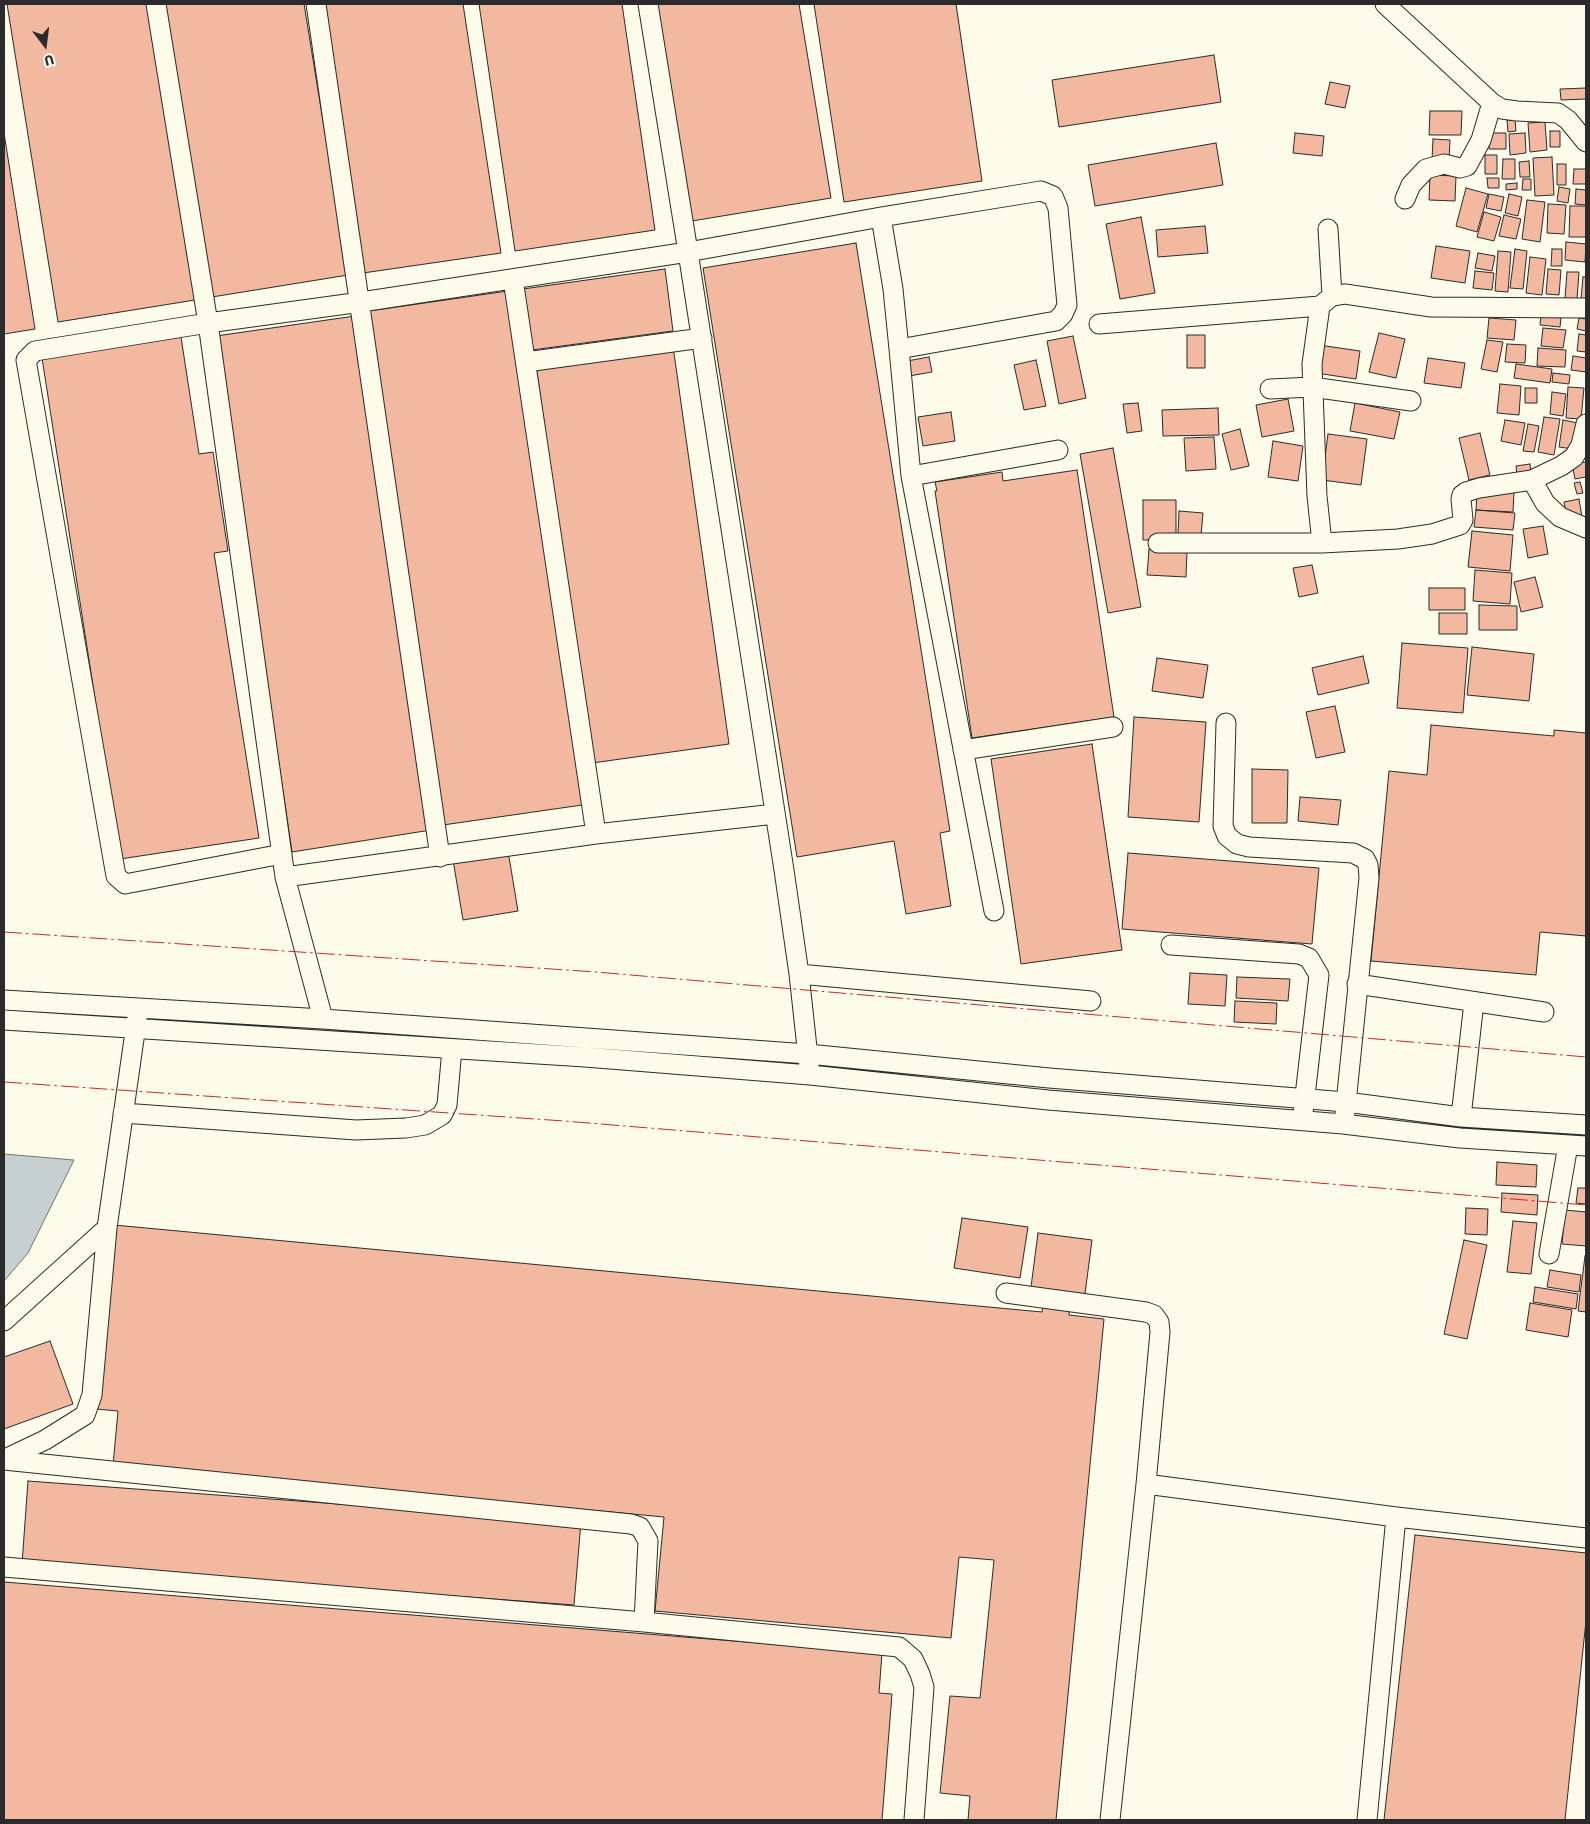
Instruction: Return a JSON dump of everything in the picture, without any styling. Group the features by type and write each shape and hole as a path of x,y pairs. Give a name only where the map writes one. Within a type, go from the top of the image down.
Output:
{"street":[{"path":"156,4 208,323 285,877 323,1019"},
{"path":"316,4 361,302 440,857"},
{"path":"648,4 702,338 775,814 799,974 810,1075"},
{"path":"1385,4 1492,103 1502,109 1558,113 1568,120 1586,142"},
{"path":"1405,199 1411,185 1426,169 1444,164 1460,168 1467,166 1481,140 1492,103"},
{"path":"282,854 126,884 116,876 26,360 35,351 208,323 361,302 688,252 881,217 1041,191 1053,196 1058,208 1067,305 1063,314 1056,321 899,349"},
{"path":"881,217 893,289 911,476 994,912"},
{"path":"1322,543 1312,364 1326,301 1328,229"},
{"path":"514,278 596,834"},
{"path":"1099,324 1326,301 1345,294 1431,307 1586,308"},
{"path":"526,362 702,338"},
{"path":"1270,389 1312,387 1411,400"},
{"path":"1158,543 1322,543 1398,539 1432,534 1460,525 1463,520 1461,500 1462,495 1466,492 1479,488 1532,480 1561,466 1574,456 1581,445 1586,424"},
{"path":"911,476 1058,450"},
{"path":"1532,480 1545,503 1560,517 1586,528"},
{"path":"1226,723 1223,826 1227,836 1237,844 1249,847 1353,853 1365,860 1368,865 1369,878 1343,1124"},
{"path":"963,750 1113,727"},
{"path":"285,877 596,834 775,814"},
{"path":"1171,945 1299,954 1309,958 1318,975 1302,1122"},
{"path":"799,974 1091,1001"},
{"path":"1357,984 1544,1012"},
{"path":"4,1000 323,1019 808,1054 1304,1100 1346,1102 1461,1117 1586,1125"},
{"path":"1461,1117 1474,1002"},
{"path":"4,1460 46,1440 85,1415 92,1395 107,1228 138,1009"},
{"path":"4,1020 585,1057 810,1075 1048,1100 1343,1124 1460,1138 1577,1145 1549,1254"},
{"path":"123,1113 356,1130 406,1128 425,1125 442,1115 447,1105 452,1049"},
{"path":"4,1321 107,1228"},
{"path":"1006,1293 1146,1312 1154,1315 1159,1322 1160,1332 1146,1484 1110,1820"},
{"path":"4,1460 632,1524 640,1527 648,1541 644,1622"},
{"path":"1146,1484 1396,1517 1586,1538"},
{"path":"1368,1820 1396,1517"},
{"path":"4,1567 899,1646 913,1660 924,1687 914,1820"}],"shaded area":[{"path":"4,1154 74,1160 28,1253 4,1281"}],"building":[{"path":"7,4 148,4 195,300 58,322"},
{"path":"165,4 304,4 348,275 212,297"},
{"path":"322,4 463,4 501,253 363,273"},
{"path":"479,4 622,4 655,230 515,251"},
{"path":"657,4 799,4 831,198 692,221"},
{"path":"814,4 956,4 982,181 844,202"},
{"path":"1214,55 1221,102 1059,127 1052,80"},
{"path":"1330,82 1350,86 1345,108 1325,104"},
{"path":"1586,88 1586,99 1561,100 1560,89"},
{"path":"1430,111 1462,111 1461,135 1429,135"},
{"path":"1507,120 1515,120 1516,131 1508,132"},
{"path":"1545,122 1547,150 1530,152 1528,123"},
{"path":"1550,131 1560,131 1560,147 1550,147"},
{"path":"4,133 35,329 4,334"},
{"path":"1295,133 1324,136 1322,156 1293,153"},
{"path":"1489,133 1506,133 1506,149 1489,149"},
{"path":"1525,133 1526,153 1510,155 1509,134"},
{"path":"1433,139 1450,140 1449,161 1432,160"},
{"path":"1216,143 1223,185 1095,206 1088,165"},
{"path":"1485,155 1497,155 1497,174 1485,174"},
{"path":"1552,157 1554,195 1535,196 1533,158"},
{"path":"1503,159 1515,159 1515,179 1502,179"},
{"path":"1529,161 1530,177 1520,177 1519,162"},
{"path":"1557,164 1566,164 1566,185 1557,185"},
{"path":"1574,169 1586,169 1586,184 1573,184"},
{"path":"1430,175 1456,176 1455,201 1429,200"},
{"path":"1487,178 1499,178 1499,188 1488,188"},
{"path":"1523,179 1531,179 1531,190 1522,190"},
{"path":"1517,183 1517,189 1506,190 1506,184"},
{"path":"1559,187 1570,189 1568,203 1557,201"},
{"path":"1466,188 1488,194 1477,232 1456,226"},
{"path":"1576,189 1586,190 1586,205 1575,204"},
{"path":"1489,194 1504,197 1501,211 1486,208"},
{"path":"1509,194 1522,197 1518,216 1505,213"},
{"path":"1527,200 1545,202 1540,242 1522,239"},
{"path":"1548,204 1566,205 1564,234 1547,233"},
{"path":"1570,206 1586,206 1586,237 1569,237"},
{"path":"1484,212 1501,217 1494,241 1477,237"},
{"path":"1504,215 1521,219 1516,239 1499,236"},
{"path":"1141,217 1155,293 1120,299 1106,224"},
{"path":"1205,226 1208,253 1158,257 1156,230"},
{"path":"1566,242 1586,244 1585,262 1565,260"},
{"path":"856,243 950,831 940,833 951,906 906,914 894,841 797,857 703,268"},
{"path":"1436,246 1470,251 1465,283 1431,278"},
{"path":"1515,249 1527,251 1523,289 1510,288"},
{"path":"1552,249 1562,249 1562,266 1551,266"},
{"path":"1498,251 1511,252 1508,292 1495,291"},
{"path":"1478,253 1495,256 1492,271 1475,268"},
{"path":"1530,257 1546,259 1542,295 1526,293"},
{"path":"665,269 673,331 532,350 523,289"},
{"path":"1548,269 1561,270 1559,295 1546,294"},
{"path":"1475,271 1494,273 1492,290 1473,288"},
{"path":"1567,272 1579,272 1577,299 1565,298"},
{"path":"1583,277 1586,277 1586,299 1581,299"},
{"path":"508,291 582,805 443,825 369,311"},
{"path":"1541,315 1561,318 1560,327 1540,325"},
{"path":"355,316 431,830 292,852 216,336"},
{"path":"1489,318 1516,320 1514,340 1487,338"},
{"path":"1579,318 1586,319 1586,331 1577,329"},
{"path":"1543,328 1566,330 1563,348 1541,346"},
{"path":"1379,333 1405,339 1396,378 1369,372"},
{"path":"1579,334 1586,335 1586,352 1577,351"},
{"path":"1187,335 1205,335 1205,368 1187,368"},
{"path":"1073,336 1086,398 1059,404 1047,341"},
{"path":"181,337 199,454 213,452 228,551 214,553 259,838 120,859 42,358"},
{"path":"1487,340 1503,342 1497,372 1481,369"},
{"path":"1507,344 1526,345 1525,363 1505,362"},
{"path":"1319,345 1360,351 1356,379 1316,373"},
{"path":"673,346 729,744 592,763 536,365"},
{"path":"1538,348 1566,350 1565,367 1537,366"},
{"path":"1573,356 1586,358 1586,372 1571,370"},
{"path":"929,357 932,372 909,376 907,361"},
{"path":"1428,358 1465,363 1461,388 1424,383"},
{"path":"1036,360 1046,406 1024,410 1014,365"},
{"path":"1516,364 1552,369 1550,383 1514,378"},
{"path":"1553,373 1570,375 1569,384 1552,382"},
{"path":"1500,384 1521,386 1519,415 1497,413"},
{"path":"1568,387 1584,388 1581,419 1566,418"},
{"path":"1525,388 1537,388 1537,403 1525,403"},
{"path":"1552,392 1566,394 1563,416 1550,414"},
{"path":"1288,399 1294,431 1262,437 1256,405"},
{"path":"1138,403 1142,431 1127,433 1123,404"},
{"path":"1355,403 1400,412 1394,439 1350,431"},
{"path":"1218,408 1219,435 1163,436 1162,410"},
{"path":"951,412 955,441 923,446 918,417"},
{"path":"1544,417 1560,419 1554,455 1538,452"},
{"path":"1505,420 1525,423 1521,445 1501,441"},
{"path":"1563,420 1578,423 1573,449 1559,447"},
{"path":"1528,424 1539,426 1534,452 1523,451"},
{"path":"1240,429 1249,466 1231,470 1222,434"},
{"path":"1480,433 1490,475 1469,480 1459,438"},
{"path":"1328,434 1367,439 1361,485 1322,480"},
{"path":"1214,437 1216,469 1186,471 1184,438"},
{"path":"1273,441 1303,446 1298,481 1268,477"},
{"path":"1113,448 1141,607 1108,613 1080,454"},
{"path":"1586,462 1586,477 1575,479 1572,464"},
{"path":"1530,464 1531,474 1517,475 1516,466"},
{"path":"1077,470 1114,717 972,738 935,482 1002,472 1003,481"},
{"path":"1580,482 1583,493 1577,494 1574,483"},
{"path":"1477,490 1514,492 1513,512 1476,510"},
{"path":"1579,499 1582,517 1567,519 1564,502"},
{"path":"1143,500 1176,500 1176,540 1143,540"},
{"path":"1476,510 1515,513 1513,530 1474,527"},
{"path":"1179,511 1203,513 1201,536 1178,534"},
{"path":"1543,526 1548,554 1528,558 1523,529"},
{"path":"1472,531 1513,535 1510,571 1468,567"},
{"path":"1149,549 1187,551 1186,577 1147,575"},
{"path":"1312,565 1318,593 1299,597 1293,568"},
{"path":"1475,570 1512,573 1510,604 1473,601"},
{"path":"1535,577 1543,607 1521,612 1514,582"},
{"path":"1429,588 1465,588 1465,610 1429,610"},
{"path":"1479,605 1517,606 1517,630 1479,630"},
{"path":"1439,613 1467,613 1467,634 1439,634"},
{"path":"1402,643 1468,648 1463,713 1397,708"},
{"path":"1472,647 1534,654 1529,701 1467,695"},
{"path":"1363,656 1369,683 1318,695 1312,668"},
{"path":"1157,658 1208,665 1203,698 1152,691"},
{"path":"1335,706 1345,752 1316,758 1306,712"},
{"path":"1134,717 1206,722 1199,822 1128,817"},
{"path":"1431,725 1554,736 1554,730 1586,733 1586,936 1540,932 1536,975 1371,961 1389,771 1427,775"},
{"path":"1092,744 1122,950 1021,964 991,759"},
{"path":"1252,769 1288,770 1287,823 1252,823"},
{"path":"1300,797 1341,800 1338,825 1298,821"},
{"path":"508,851 518,911 463,920 453,860"},
{"path":"1128,853 1319,868 1312,944 1122,929"},
{"path":"1190,973 1227,975 1225,1006 1188,1004"},
{"path":"1237,977 1290,979 1288,1001 1236,998"},
{"path":"1235,1001 1277,1003 1276,1024 1234,1022"},
{"path":"1497,1162 1537,1165 1536,1187 1496,1185"},
{"path":"1578,1188 1586,1188 1586,1204 1576,1203"},
{"path":"1502,1193 1538,1195 1537,1215 1501,1212"},
{"path":"1466,1208 1488,1209 1487,1235 1465,1234"},
{"path":"1565,1210 1586,1212 1586,1246 1562,1244"},
{"path":"962,1218 1028,1227 1020,1278 954,1268"},
{"path":"1513,1221 1537,1223 1531,1274 1507,1272"},
{"path":"114,1225 1042,1312 1043,1303 1070,1305 1069,1315 1104,1319 1056,1820 968,1820 970,1796 940,1793 950,1696 980,1698 994,1560 959,1557 951,1638 655,1611 664,1517 113,1465 118,1411 96,1409"},
{"path":"1038,1233 1092,1240 1085,1294 1031,1287"},
{"path":"1464,1240 1487,1245 1467,1339 1444,1334"},
{"path":"1586,1256 1586,1312 1578,1311"},
{"path":"1550,1270 1581,1275 1579,1292 1547,1287"},
{"path":"1535,1287 1578,1294 1576,1309 1533,1302"},
{"path":"1530,1303 1572,1310 1568,1337 1526,1330"},
{"path":"50,1341 73,1404 4,1429 4,1357"},
{"path":"28,1481 581,1522 574,1605 22,1564"},
{"path":"1415,1535 1586,1553 1586,1621 1565,1820 1384,1820"},
{"path":"4,1582 882,1653 879,1693 892,1694 882,1820 4,1820"}],"power":[{"path":"4,932 596,972 1586,1057"},
{"path":"4,1082 564,1121 1586,1205"}]}
